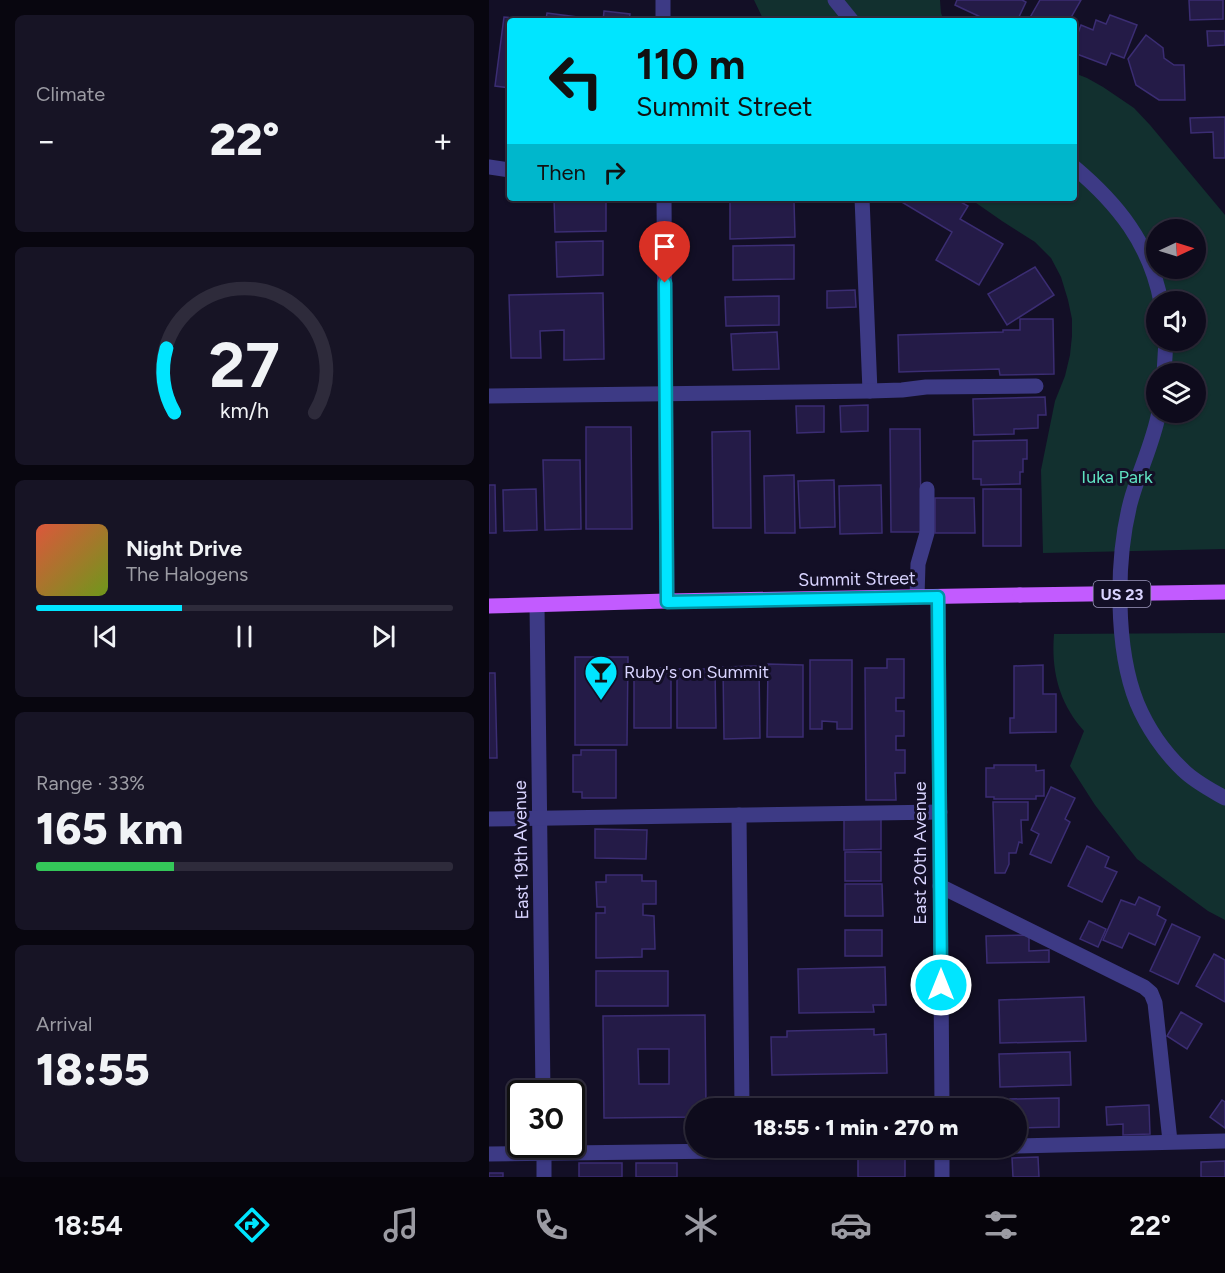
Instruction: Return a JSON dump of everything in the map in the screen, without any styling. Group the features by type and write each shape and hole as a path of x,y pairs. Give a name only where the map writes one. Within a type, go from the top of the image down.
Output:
{"main road":[{"name":"Summit Street","path":"489,606 1225,592"}],"street":[{"path":"663,0 663,18"},
{"path":"835,0 850,18"},
{"path":"489,167 507,170"},
{"path":"1077,170 1094,184 1134,232 1149,262 1158,291"},
{"path":"664,201 667,602"},
{"path":"862,201 870,391"},
{"path":"489,396 870,391 925,387 1036,386"},
{"path":"1157,423 1125,528 1121,566 1121,620 1125,656 1138,703 1152,731 1185,772 1225,798"},
{"path":"917,597 918,564 927,533 927,489"},
{"name":"East 20th Avenue","path":"938,597 942,1098"},
{"name":"East 19th Avenue","path":"537,605 543,1080"},
{"path":"489,819 940,812"},
{"path":"739,815 742,1098"},
{"path":"940,886 1144,987 1151,993 1155,1003 1170,1141"},
{"path":"1027,1146 1225,1141"},
{"path":"585,1149 685,1149"},
{"path":"489,1154 507,1152"},
{"path":"544,1158 544,1177"},
{"path":"942,1158 942,1177"}],"green space":[{"path":"754,0 940,0 943,18 763,18"},
{"name":"Iuka Park","path":"1077,74 1103,87 1134,108 1225,215 1225,549 1043,553 1041,470 1055,401 1070,355 1072,319 1061,277 1051,258 1035,242 973,201 1077,201"},
{"path":"1225,633 1225,920 1208,911 1137,859 1095,805 1070,766 1084,731 1063,698 1056,674 1053,648 1054,634"}],"building":[{"path":"957,0 1022,0 1026,2 1018,18 983,18 955,5"},
{"path":"1040,0 1081,0 1071,18 1030,18"},
{"path":"1189,0 1223,0 1223,19 1190,20"},
{"path":"604,11 630,14 629,18 603,18"},
{"path":"547,13 577,17 577,18 546,18"},
{"path":"1110,15 1137,25 1124,58 1111,53 1106,65 1077,54 1077,36 1081,25 1093,30 1096,20 1106,24"},
{"path":"504,17 514,18 507,18 507,88 495,86"},
{"path":"1207,31 1225,31 1225,45 1208,46"},
{"path":"1146,35 1163,48 1164,58 1174,65 1184,65 1185,100 1159,100 1136,85 1128,59"},
{"path":"1225,117 1225,158 1214,158 1213,132 1191,133 1190,118"},
{"path":"554,201 606,201 606,231 555,232"},
{"path":"794,201 795,237 730,239 730,202"},
{"path":"900,201 959,201 968,206 960,219 1003,244 979,285 936,260 952,232"},
{"path":"603,241 603,275 557,277 556,242"},
{"path":"794,245 794,279 733,280 733,246"},
{"path":"1035,267 1054,295 1007,325 988,294"},
{"path":"855,290 856,307 827,308 827,291"},
{"path":"603,293 604,359 564,360 564,330 540,331 541,358 511,358 509,295"},
{"path":"779,296 779,325 726,326 725,297"},
{"path":"1020,319 1053,319 1054,374 1000,375 999,369 899,372 898,335 1020,330"},
{"path":"777,332 779,369 733,370 731,334"},
{"path":"1045,397 1046,415 1038,415 1038,428 1014,429 1014,434 974,435 973,399"},
{"path":"868,405 868,431 841,432 840,406"},
{"path":"796,406 824,406 824,432 797,433"},
{"path":"586,427 631,427 632,529 586,529"},
{"path":"890,429 920,429 921,532 891,532"},
{"path":"750,431 751,528 713,528 712,432"},
{"path":"1027,440 1027,459 1023,459 1020,484 981,485 981,479 973,479 973,441"},
{"path":"543,460 580,460 581,529 545,530"},
{"path":"794,475 795,533 765,533 764,476"},
{"path":"834,480 835,527 800,528 798,481"},
{"path":"489,485 495,485 496,533 489,533"},
{"path":"881,485 882,533 840,534 839,486"},
{"path":"536,489 537,530 504,531 503,490"},
{"path":"983,489 1021,489 1021,546 983,546"},
{"path":"935,498 974,498 975,533 935,533"},
{"name":"Ruby's on Summit","path":"575,657 628,657 627,745 575,745"},
{"path":"887,659 904,659 904,698 896,698 896,711 904,711 904,736 896,736 896,750 905,750 905,773 895,773 896,800 866,800 865,668 887,668"},
{"path":"810,660 852,660 852,729 837,729 837,722 822,721 822,729 810,729"},
{"path":"768,664 803,665 803,737 767,737"},
{"path":"1043,665 1043,694 1056,694 1056,732 1010,733 1010,718 1014,718 1014,666"},
{"path":"759,666 760,738 724,739 723,667"},
{"path":"634,668 671,668 671,728 634,728"},
{"path":"677,669 715,669 716,728 677,728"},
{"path":"489,673 495,673 497,758 489,758"},
{"path":"581,750 616,750 616,798 582,798 582,792 573,792 573,755 581,755"},
{"path":"994,765 1036,765 1036,771 1044,770 1044,796 1036,796 1036,799 986,797 986,768 994,768"},
{"path":"1051,787 1075,798 1065,819 1070,822 1051,863 1030,854 1039,834 1031,830"},
{"path":"993,802 1028,802 1028,820 1021,820 1022,843 1019,842 1016,853 1009,853 1009,864 1005,873 995,873"},
{"path":"844,819 881,819 881,849 844,850"},
{"path":"595,829 647,830 646,859 595,858"},
{"path":"1087,846 1109,857 1105,867 1117,872 1102,902 1068,886"},
{"path":"845,852 881,852 881,881 845,881"},
{"path":"606,875 642,875 642,881 656,881 656,904 643,904 643,915 654,916 655,949 642,949 642,957 596,958 596,913 605,913 605,907 597,907 596,882 606,882"},
{"path":"845,884 882,884 883,916 845,916"},
{"path":"1139,897 1160,907 1157,915 1166,920 1155,945 1129,933 1122,948 1103,940 1121,900 1135,905"},
{"path":"1089,921 1106,929 1098,947 1080,939"},
{"path":"1172,924 1200,937 1178,984 1150,971"},
{"path":"845,930 882,930 882,956 845,956"},
{"path":"1029,935 1029,951 1049,950 1049,962 987,963 986,936"},
{"path":"1214,954 1225,960 1225,1002 1196,986"},
{"path":"885,967 886,1005 873,1005 874,1012 799,1013 798,969"},
{"path":"596,971 668,971 668,1006 596,1006"},
{"path":"1084,997 1086,1041 1000,1043 999,1000"},
{"path":"1181,1012 1202,1024 1187,1049 1167,1036"},
{"path":"705,1015 706,1098 685,1098 685,1117 604,1118 603,1016","holes":["638,1049 669,1049 669,1084 639,1084"]},
{"path":"874,1029 874,1035 886,1034 887,1073 772,1075 771,1037 787,1037 787,1031"},
{"path":"1070,1052 1071,1085 1000,1087 999,1054"},
{"path":"1059,1098 1059,1127 1027,1128 1027,1099"},
{"path":"1222,1100 1225,1102 1225,1128 1210,1117"},
{"path":"1149,1105 1150,1134 1123,1135 1123,1124 1107,1125 1106,1107"},
{"path":"1038,1157 1039,1177 1013,1177 1012,1158"},
{"path":"858,1158 905,1158 905,1177 858,1177"},
{"path":"1225,1161 1225,1177 1201,1177 1201,1162"},
{"path":"579,1163 622,1163 622,1177 579,1177"},
{"path":"636,1163 677,1163 677,1177 636,1177"},
{"path":"489,1173 503,1173 503,1177 489,1177"}],"place":[{"name":"Ruby's on Summit","path":"601,701"}],"route":[{"path":"665,283 667,602 938,597 941,985"}]}
